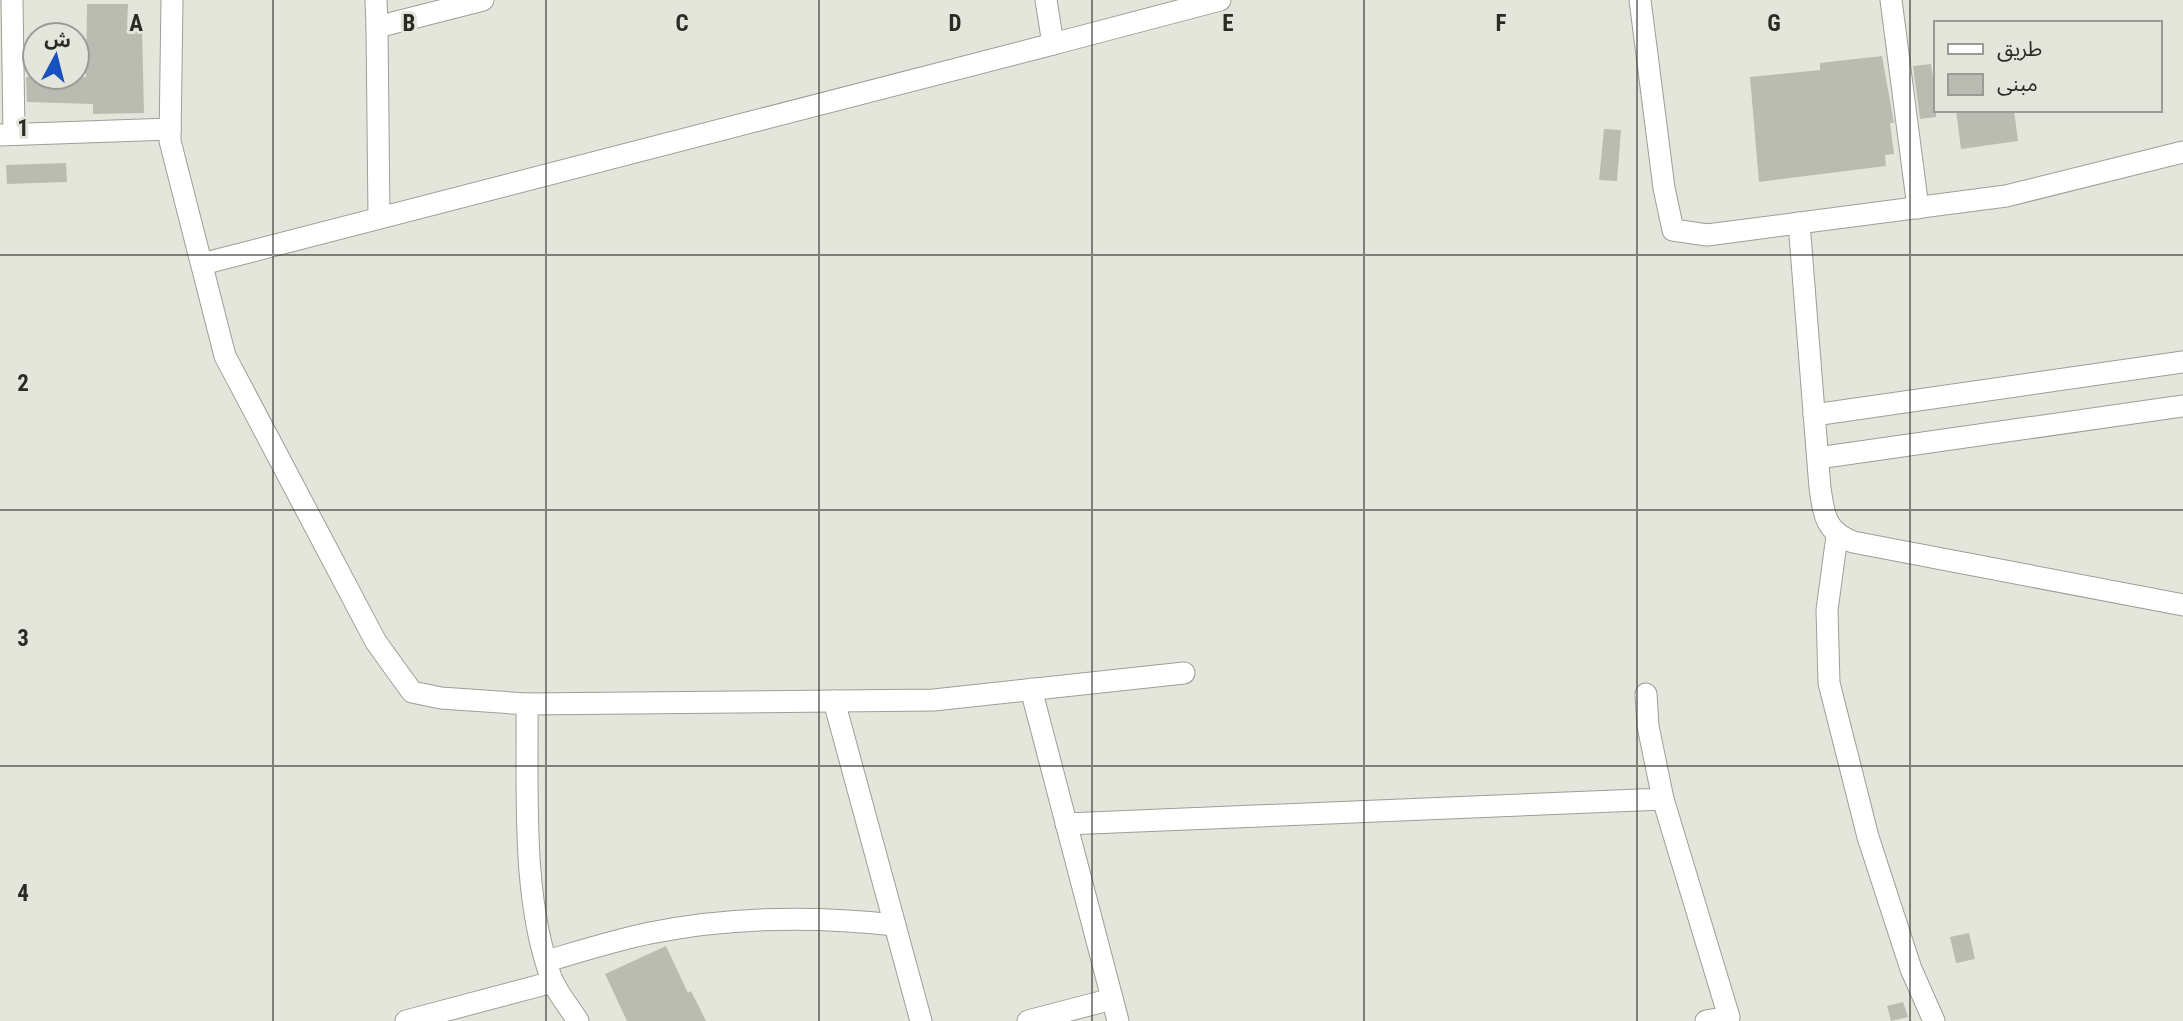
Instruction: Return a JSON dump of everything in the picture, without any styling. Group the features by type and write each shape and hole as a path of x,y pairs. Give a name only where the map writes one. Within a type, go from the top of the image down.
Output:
{"street":[{"path":"12,0 7,134 170,128"},
{"path":"172,0 170,141 225,356 376,642 412,692 441,698 527,704 934,700 1184,673"},
{"path":"376,0 379,218"},
{"path":"377,27 483,0"},
{"path":"1046,0 1053,44"},
{"path":"202,264 1220,0"},
{"path":"1640,0 1664,188 1673,230 1706,234 2006,196 2183,152"},
{"path":"1891,0 1918,208"},
{"path":"1799,223 1824,516 1837,536 1853,542 2183,605"},
{"path":"1814,415 2183,362"},
{"path":"1818,458 2183,406"},
{"path":"1837,536 1827,610 1829,683 1868,837 1911,969 1934,1021"},
{"path":"1031,689 1118,1021"},
{"path":"1646,694 1663,799 1729,1017 1706,1021"},
{"path":"834,701 921,1021"},
{"path":"527,704 533,878 539,929 553,982 578,1021"},
{"path":"1066,824 1663,799"},
{"path":"547,961 650,933 739,921 849,920 895,925"},
{"path":"406,1021 553,982"},
{"path":"1028,1021 1112,999"}],"building":[{"path":"87,4 128,4 127,26 142,26 144,113 93,114 93,104 27,102 27,91 91,91 91,21 87,21"},
{"path":"1882,56 1894,123 1890,123 1894,154 1885,155 1886,166 1759,182 1750,77 1820,70 1820,63"},
{"path":"1931,64 1936,117 1920,119 1913,66"},
{"path":"1956,112 2014,112 2018,141 1961,149"},
{"path":"1604,129 1621,130 1617,181 1599,180"},
{"path":"66,163 67,182 7,184 6,165"},
{"path":"1969,933 1975,959 1956,963 1950,937"},
{"path":"666,946 688,993 691,991 706,1021 627,1021 605,974"},
{"path":"1903,1002 1908,1017 1891,1021 1887,1006"}]}
